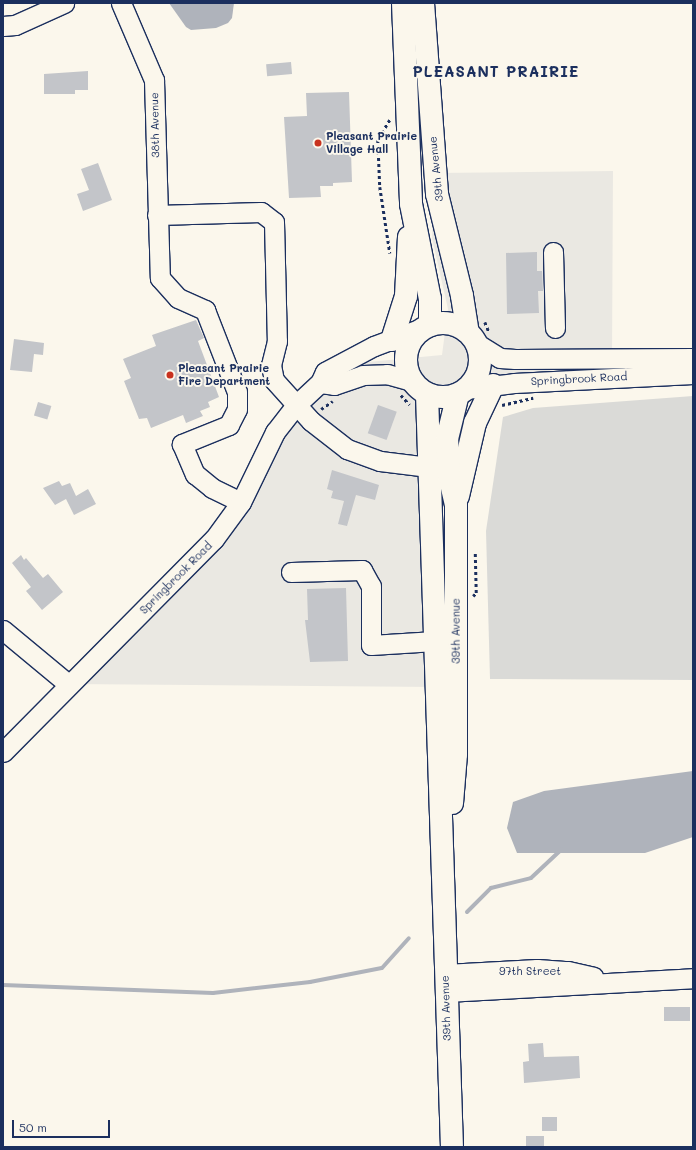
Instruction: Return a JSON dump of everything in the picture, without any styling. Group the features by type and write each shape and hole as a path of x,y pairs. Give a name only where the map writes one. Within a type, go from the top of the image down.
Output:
{"main road":[{"path":"392,340 406,296 411,204 403,3"},
{"name":"39th Avenue","path":"423,3 437,194 462,296 480,332"},
{"path":"411,204 430,299 426,327"},
{"path":"446,323 480,332 480,368 475,380 462,392 442,398 412,389 405,358 410,342 426,327 446,323"},
{"path":"456,505 474,423 493,386"},
{"name":"39th Avenue","path":"412,389 428,467 435,641 445,983 452,1147"},
{"name":"39th Avenue","path":"442,869 449,843 456,754 456,505 449,475 447,439 462,392"}],"street":[{"path":"3,26 15,25 64,3"},
{"name":"38th Avenue","path":"121,3 154,80 158,254 160,278 178,298 205,310 237,392 236,409 229,425 182,444 195,474 212,488 241,502"},
{"path":"157,215 260,212 274,222 277,341 271,365 274,380 311,421 347,449 380,461 428,467"},
{"path":"553,252 555,328"},
{"name":"Springbrook Road","path":"3,752 68,684 204,550 241,502 275,432 296,405 320,383 325,372 392,340 426,327"},
{"name":"Springbrook Road","path":"480,332 500,358 693,358"},
{"path":"320,383 334,385 363,375 387,374 412,389"},
{"name":"Springbrook Road","path":"462,392 493,386 693,374"},
{"path":"291,572 362,570 371,586 371,645 435,641"},
{"path":"3,630 68,684"},
{"name":"97th Street","path":"445,983 614,982 693,978"}],"path":[{"path":"378,140 380,187 391,256"},
{"path":"411,410 409,403 412,389"},
{"path":"317,412 340,397"},
{"path":"498,409 510,402 531,400"},
{"path":"474,544 476,593"}],"shaded area":[{"path":"169,3 234,3 232,18 228,23 216,28 191,30 186,27"},
{"path":"613,171 612,359 455,389 440,409 429,477 436,687 68,684 183,572 291,410 341,374 368,362 442,355 448,309 432,238 435,173"},
{"path":"693,396 693,680 490,679 486,531 503,417 533,408"},
{"path":"693,771 693,837 645,853 517,853 507,828 513,802 544,791"}],"building":[{"path":"291,62 292,74 267,76 266,64"},
{"path":"88,71 88,90 75,90 75,94 44,94 44,74"},
{"name":"Pleasant Prairie Village Hall","path":"349,92 352,182 333,183 333,186 320,186 321,197 289,198 284,117 307,116 306,93"},
{"path":"98,163 112,200 83,211 77,194 89,190 81,169"},
{"path":"537,252 537,271 542,271 543,291 538,291 539,313 507,314 506,253"},
{"name":"Pleasant Prairie Fire Department","path":"196,320 204,338 198,341 219,397 208,402 210,407 200,411 203,416 186,423 183,415 151,428 147,418 139,419 124,381 131,378 123,359 156,346 152,335"},
{"path":"14,339 44,343 43,355 34,354 32,372 10,370"},
{"path":"38,402 51,406 47,419 34,415"},
{"path":"378,405 397,412 387,440 368,433"},
{"path":"332,470 379,485 375,500 356,495 347,526 338,524 344,501 331,498 333,491 327,489"},
{"path":"59,481 62,486 70,483 76,496 88,489 96,504 74,515 66,499 55,505 43,488"},
{"path":"21,555 24,560 26,558 43,578 48,574 63,592 42,610 26,591 31,587 12,563"},
{"path":"346,588 348,661 310,662 305,620 308,620 307,589"},
{"path":"664,1007 690,1007 690,1021 664,1021"},
{"path":"543,1043 544,1057 579,1056 580,1078 524,1083 523,1062 529,1061 528,1044"},
{"path":"542,1117 557,1117 557,1131 542,1131"},
{"path":"526,1136 544,1136 544,1147 526,1147"}],"waterway":[{"path":"467,912 491,888 531,878 562,849"},
{"path":"3,985 213,993 310,982 382,968 409,938"}],"place":[{"name":"Pleasant Prairie Village Hall","path":"318,143"},
{"name":"Pleasant Prairie Fire Department","path":"170,375"}],"district":[{"name":"PLEASANT PRAIRIE","path":"496,72"}]}
